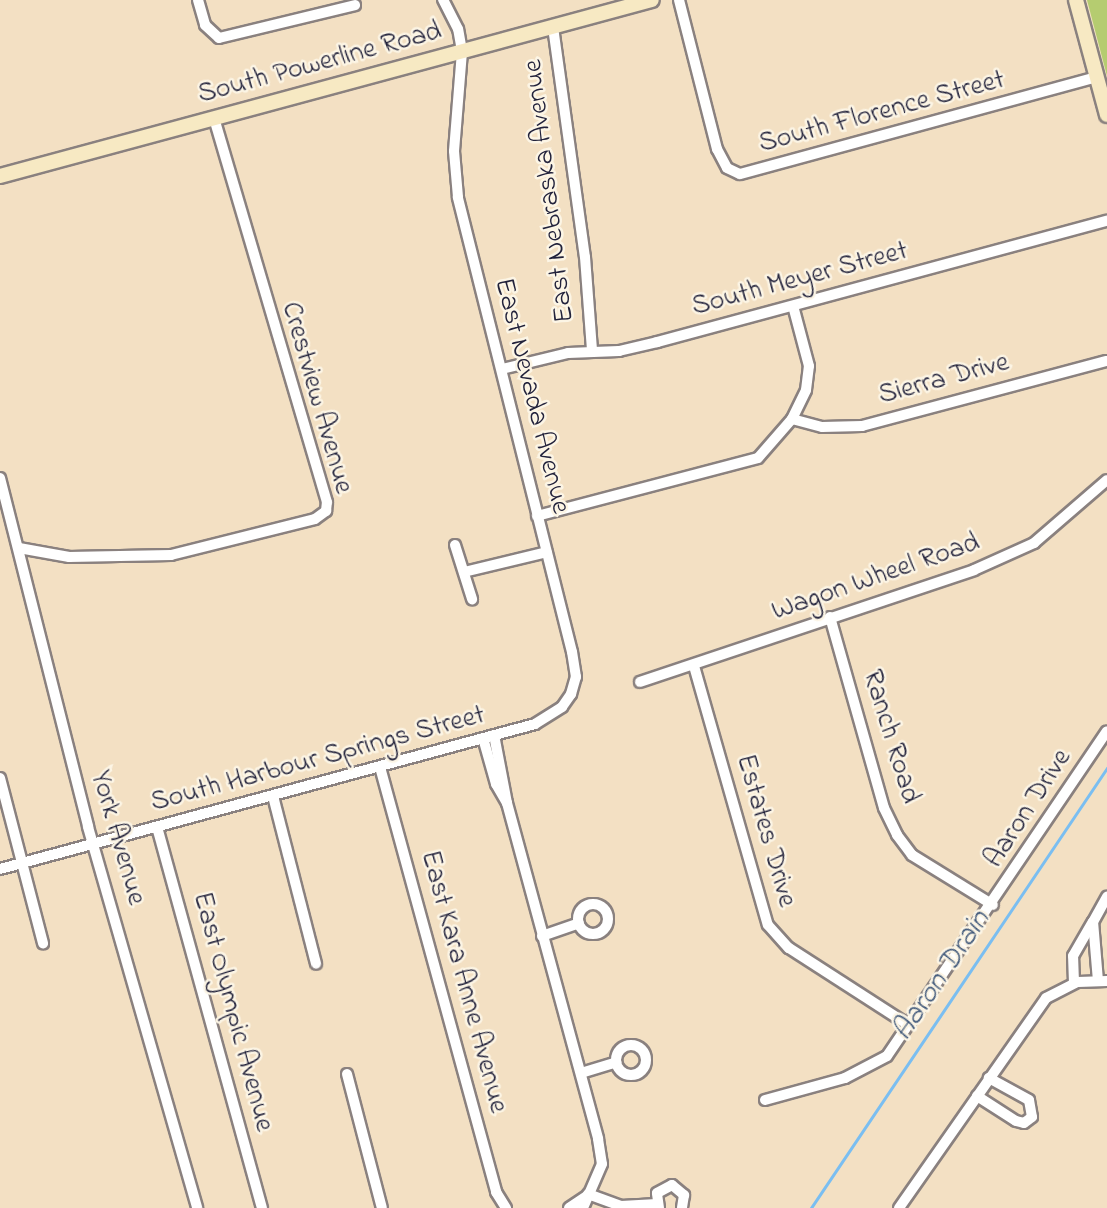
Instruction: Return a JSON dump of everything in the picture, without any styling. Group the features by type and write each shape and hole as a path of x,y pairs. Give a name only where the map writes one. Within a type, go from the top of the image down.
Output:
{"street":[{"path":"198,0 205,25 219,38 355,5"},
{"path":"443,0 458,29 462,51"},
{"name":"South Powerline Road","path":"0,176 652,0"},
{"name":"South Florence Street","path":"679,0 718,149 727,168 740,174 1097,77"},
{"path":"1076,0 1107,114"},
{"name":"East Nebraska Avenue","path":"553,27 585,257 592,350"},
{"name":"East Nevada Avenue","path":"462,51 454,151 458,197 576,677 562,707 527,726"},
{"name":"Crestview Avenue","path":"19,548 69,557 171,555 314,519 326,512 327,502 214,117"},
{"name":"South Meyer Street","path":"502,369 592,350 619,351 1107,221"},
{"path":"537,516 758,458 792,419 806,390 809,366 793,306"},
{"name":"Sierra Drive","path":"792,419 822,427 862,426 1107,361"},
{"name":"York Avenue","path":"0,478 93,844 197,1208"},
{"name":"Wagon Wheel Road","path":"640,682 974,570 1034,543 1107,480"},
{"path":"455,545 472,599"},
{"path":"464,572 547,552"},
{"name":"Ranch Road","path":"830,617 884,808 897,835 912,855 993,905"},
{"name":"Estates Drive","path":"694,666 768,925 789,948 906,1024"},
{"name":"South Harbour Springs Street","path":"0,869 527,726"},
{"name":"Aaron Drive","path":"765,1100 872,1068 887,1056 906,1024 993,905 1107,731"},
{"path":"489,737 496,784 507,803 581,1073 602,1164 583,1208"},
{"name":"East Kara Anne Avenue","path":"380,767 496,1192 506,1208"},
{"path":"0,778 43,943"},
{"path":"273,796 316,964"},
{"name":"East Olympic Avenue","path":"157,827 261,1208"},
{"path":"1074,983 1073,956 1107,897"},
{"path":"899,1208 1046,998 1074,983 1102,981 1093,922"},
{"path":"542,936 579,923"},
{"path":"581,1073 616,1062"},
{"path":"347,1074 382,1208"},
{"path":"977,1096 1016,1121 1024,1123 1032,1117 1029,1100 989,1078"},
{"path":"588,1194 621,1206 658,1206 657,1193 671,1185 684,1195 682,1208"},
{"path":"569,1208 588,1194"}],"green space":[{"path":"1087,0 1107,0 1107,76"}],"waterway":[{"name":"Aaron Drain","path":"811,1208 1107,768"}]}
